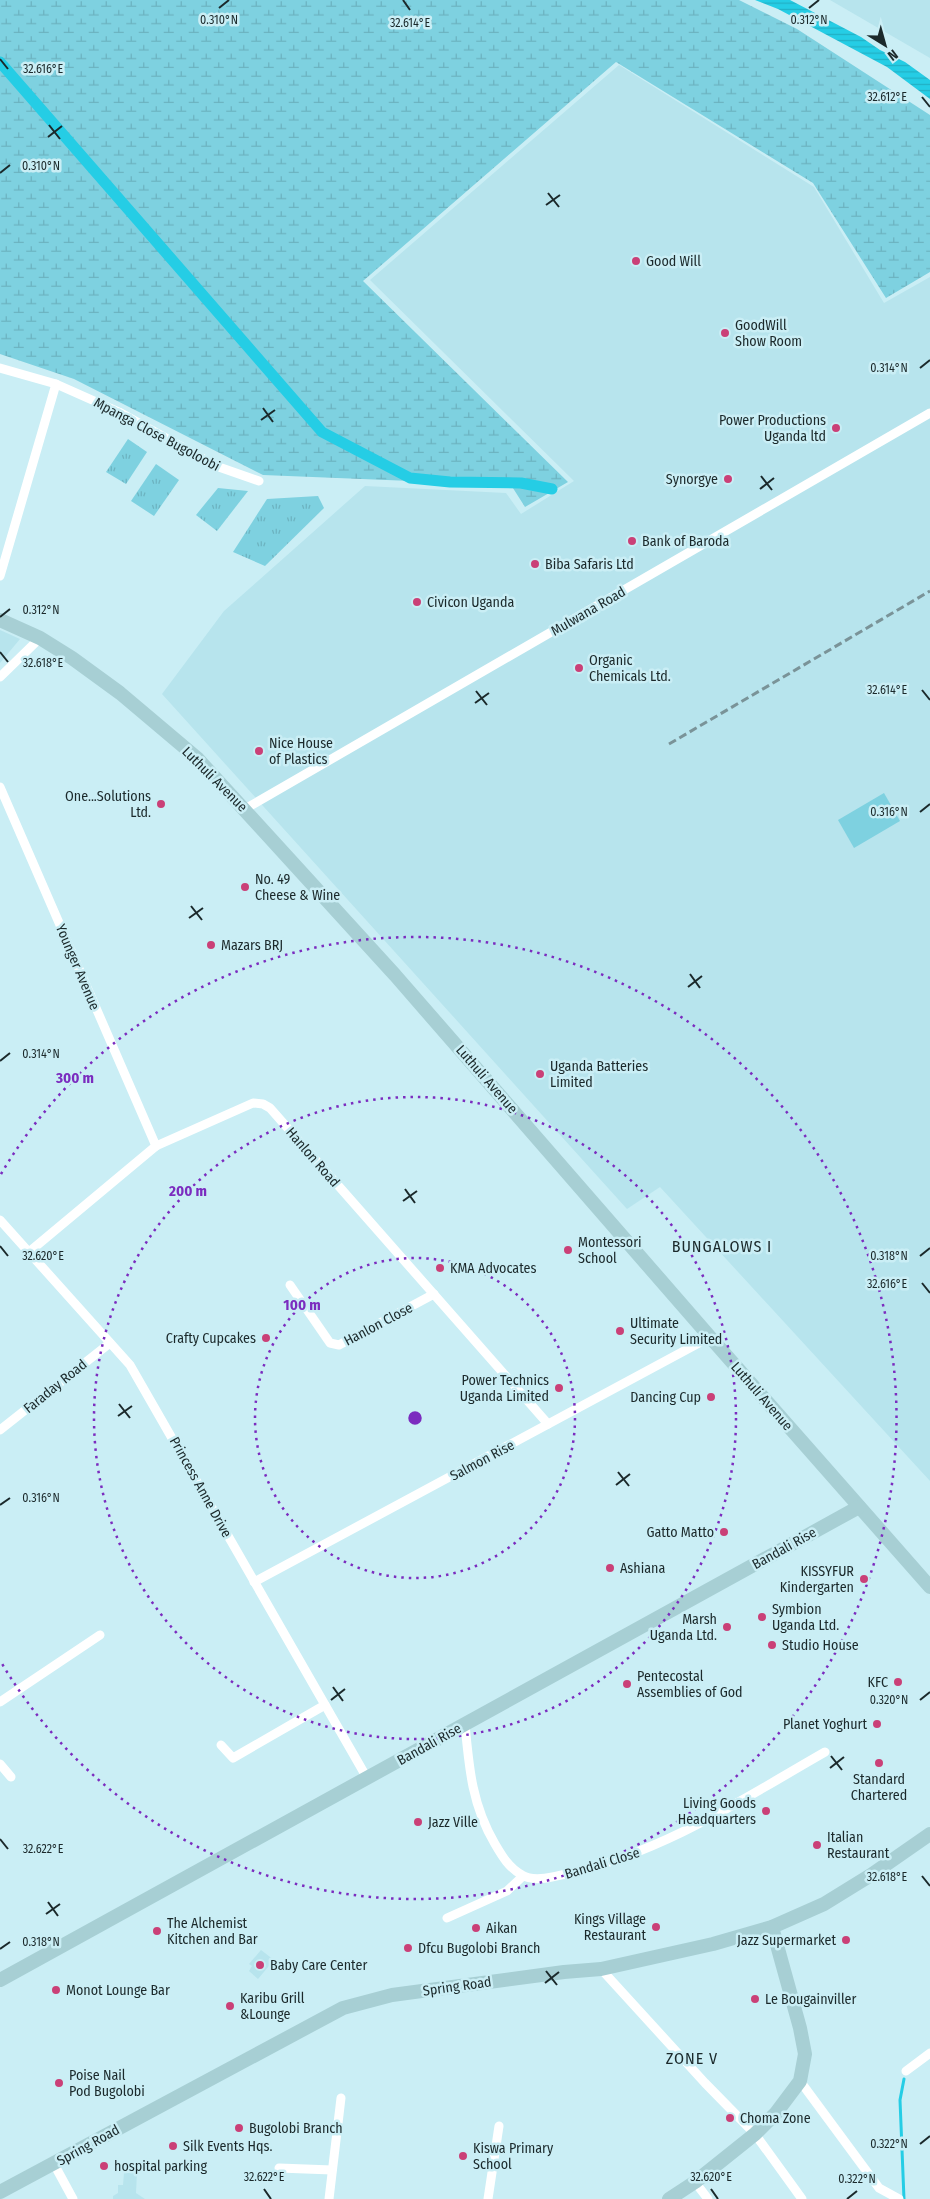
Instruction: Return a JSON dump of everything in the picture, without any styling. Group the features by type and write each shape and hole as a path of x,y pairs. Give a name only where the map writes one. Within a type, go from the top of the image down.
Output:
{"street":[{"name":"Mpanga Close Bugoloobi","path":"0,368 56,384 119,412 216,466 259,481"},
{"path":"0,576 56,384"},
{"name":"Mulwana Road","path":"245,809 930,414"},
{"name":"Luthuli Avenue","path":"0,620 40,638 120,693 197,758 395,975 930,1587"},
{"path":"0,677 40,638"},
{"name":"Younger Avenue","path":"0,787 156,1146"},
{"name":"Hanlon Road","path":"29,1252 156,1146 253,1103 263,1104 270,1108 548,1424"},
{"name":"Princess Anne Drive","path":"0,1220 130,1365 142,1383 367,1778"},
{"name":"Hanlon Close","path":"290,1285 330,1343 339,1346 434,1294"},
{"name":"Salmon Rise","path":"254,1582 710,1337"},
{"name":"Faraday Road","path":"0,1430 110,1343"},
{"name":"Bandali Rise","path":"0,1980 859,1507"},
{"path":"0,1702 100,1635"},
{"path":"221,1745 232,1758 325,1705"},
{"path":"447,1918 507,1891 523,1876 508,1865 481,1816 474,1795 465,1724"},
{"name":"Bandali Close","path":"523,1876 535,1879 552,1877 634,1855 702,1823 825,1752"},
{"path":"0,1764 11,1777"},
{"name":"Spring Road","path":"2,2187 54,2164 343,2008 392,1995 600,1969 713,1944 772,1927 824,1904 871,1875 930,1834"},
{"path":"669,2199 695,2182 755,2134 776,2113 800,2081 805,2054 800,2028 772,1927"},
{"path":"600,1969 705,2083 755,2134 802,2199"},
{"path":"906,2071 930,2053"},
{"path":"800,2081 879,2188 899,2199"},
{"path":"329,2199 341,2098"},
{"path":"488,2199 499,2126"},
{"path":"54,2164 73,2199"},
{"path":"279,2168 332,2170"},
{"path":"695,2182 708,2199"}],"shaded area":[{"path":"755,0 790,0 861,37 880,50 905,62 930,80 930,99 887,67 778,9"},
{"path":"830,0 930,0 930,58"},
{"path":"619,65 814,187 884,303 930,277 930,1481 660,1187 627,1209 162,694 224,611 365,486 506,493 521,514 574,481 370,280"},
{"path":"0,630 20,639 0,663"},
{"name":"Baby Care Center","path":"261,1950 274,1960 258,1979 249,1971 252,1966 249,1964"},
{"path":"124,2173 137,2173 136,2193 145,2199 113,2199 113,2196 118,2193 118,2185 123,2185"}],"green space":[{"path":"0,0 739,0 797,29 930,115 930,272 886,298 813,183 616,62 363,281 568,482 525,507 511,485 263,475 74,379 0,354"},
{"path":"128,439 147,452 126,484 106,472"},
{"path":"156,464 179,480 154,516 131,501"},
{"path":"218,488 248,491 217,531 196,515"},
{"path":"318,496 324,508 265,566 233,552 267,499"},
{"path":"884,793 900,821 854,848 838,820"}],"waterway":[{"path":"0,62 322,432 410,478 450,482 521,483 552,489"},
{"path":"904,2079 900,2100 904,2199"}],"railway":[{"path":"669,744 930,591"}],"place":[{"name":"Good Will","path":"636,261"},
{"name":"GoodWill Show Room","path":"725,333"},
{"name":"Power Productions Uganda ltd","path":"836,428"},
{"name":"Synorgye","path":"728,479"},
{"name":"Bank of Baroda","path":"632,541"},
{"name":"Biba Safaris Ltd","path":"535,564"},
{"name":"Civicon Uganda","path":"417,602"},
{"name":"Organic Chemicals Ltd.","path":"579,668"},
{"name":"Nice House of Plastics","path":"259,751"},
{"name":"One...Solutions Ltd.","path":"161,804"},
{"name":"No. 49 Cheese & Wine","path":"245,887"},
{"name":"Mazars BRJ","path":"211,945"},
{"name":"Uganda Batteries Limited","path":"540,1074"},
{"name":"Montessori School","path":"568,1250"},
{"name":"KMA Advocates","path":"440,1268"},
{"name":"Ultimate Security Limited","path":"620,1331"},
{"name":"Crafty Cupcakes","path":"266,1338"},
{"name":"Power Technics Uganda Limited","path":"559,1388"},
{"name":"Dancing Cup","path":"711,1397"},
{"name":"Gatto Matto","path":"724,1532"},
{"name":"Ashiana","path":"610,1568"},
{"name":"KISSYFUR Kindergarten","path":"864,1579"},
{"name":"Symbion Uganda Ltd.","path":"762,1617"},
{"name":"Marsh Uganda Ltd.","path":"727,1627"},
{"name":"Studio House","path":"772,1645"},
{"name":"KFC","path":"898,1682"},
{"name":"Pentecostal Assemblies of God","path":"627,1684"},
{"name":"Planet Yoghurt","path":"877,1724"},
{"name":"Standard Chartered","path":"879,1763"},
{"name":"Living Goods Headquarters","path":"766,1811"},
{"name":"Jazz Ville","path":"418,1822"},
{"name":"Italian Restaurant","path":"817,1845"},
{"name":"Kings Village Restaurant","path":"656,1927"},
{"name":"Aikan","path":"476,1928"},
{"name":"The Alchemist Kitchen and Bar","path":"157,1931"},
{"name":"Jazz Supermarket","path":"846,1940"},
{"name":"Dfcu Bugolobi Branch","path":"408,1948"},
{"name":"Baby Care Center","path":"260,1965"},
{"name":"Monot Lounge Bar","path":"56,1990"},
{"name":"Le Bougainviller","path":"755,1999"},
{"name":"Karibu Grill &Lounge","path":"230,2006"},
{"name":"Poise Nail Pod Bugolobi","path":"59,2083"},
{"name":"Choma Zone","path":"730,2118"},
{"name":"Bugolobi Branch","path":"239,2128"},
{"name":"Silk Events Hqs.","path":"173,2146"},
{"name":"Kiswa Primary School","path":"463,2156"},
{"name":"hospital parking","path":"104,2166"}],"district":[{"name":"BUNGALOWS I","path":"722,1246"},
{"name":"ZONE V","path":"692,2058"}]}
